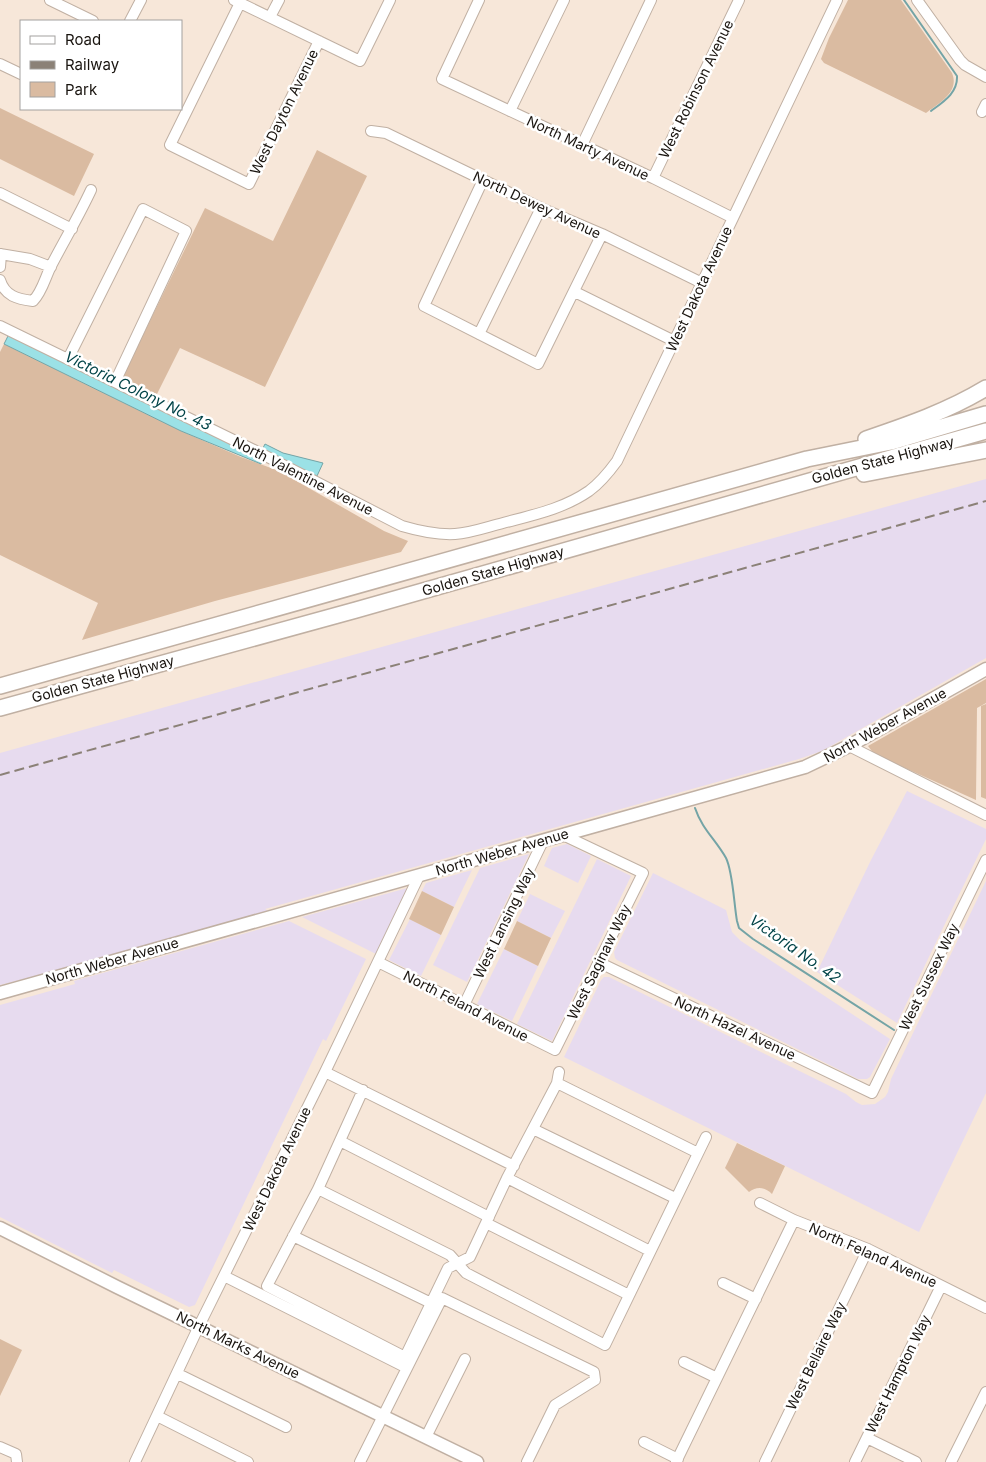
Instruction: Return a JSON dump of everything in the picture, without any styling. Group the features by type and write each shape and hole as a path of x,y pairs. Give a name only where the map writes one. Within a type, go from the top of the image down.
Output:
{"highway":[{"path":"807,459 930,416 986,388"},
{"name":"Golden State Highway","path":"0,686 807,459 891,442 986,414"},
{"name":"Golden State Highway","path":"0,708 413,594 986,431"},
{"path":"796,484 842,478 986,450"}],"main road":[{"name":"North Weber Avenue","path":"0,992 419,876 819,762 986,669"},
{"name":"North Marks Avenue","path":"0,1228 477,1462"}],"street":[{"path":"50,0 91,20"},
{"path":"131,20 141,0"},
{"path":"270,17 279,0"},
{"path":"237,2 360,61 390,0"},
{"name":"North Marty Avenue","path":"479,0 442,79 653,178 733,218"},
{"path":"510,111 564,0"},
{"path":"582,145 651,0"},
{"name":"West Robinson Avenue","path":"653,178 739,0"},
{"name":"West Dakota Avenue","path":"508,522 557,508 576,500 597,485 617,461 837,0"},
{"path":"917,0 960,60 986,77"},
{"name":"West Dayton Avenue","path":"237,2 170,145 249,184 319,41"},
{"path":"0,64 20,74"},
{"name":"North Dewey Avenue","path":"370,131 386,133 702,283"},
{"path":"484,180 424,306 538,364 602,234"},
{"path":"0,280 2,287 10,295 20,300 32,300 39,295 51,267 91,190"},
{"path":"0,193 72,229"},
{"path":"479,334 541,208"},
{"path":"68,359 143,209 186,231 115,382"},
{"path":"0,267 1,254 30,259 51,267"},
{"path":"575,292 674,342"},
{"name":"North Valentine Avenue","path":"0,326 254,450 402,526 420,532 456,534 508,522"},
{"path":"849,746 986,815"},
{"name":"West Saginaw Way","path":"555,1050 643,873 562,835"},
{"name":"West Lansing Way","path":"464,1005 543,841"},
{"name":"West Sussex Way","path":"872,1093 986,860"},
{"name":"West Dakota Avenue","path":"135,1462 419,876"},
{"name":"North Feland Avenue","path":"378,962 555,1050"},
{"name":"North Hazel Avenue","path":"598,962 872,1093"},
{"path":"325,1072 514,1166"},
{"path":"363,1090 318,1189 267,1286 405,1357 448,1268 470,1257 507,1178 558,1078 698,1153"},
{"path":"533,1129 675,1198"},
{"path":"318,1189 450,1255 466,1273 605,1345 706,1137"},
{"path":"340,1142 628,1295"},
{"path":"507,1178 650,1250"},
{"name":"North Feland Avenue","path":"760,1203 794,1220 868,1249 986,1308"},
{"path":"644,1442 677,1460 794,1220"},
{"path":"294,1236 431,1303"},
{"name":"West Bellaire Way","path":"764,1462 868,1249"},
{"path":"224,1276 407,1368"},
{"path":"723,1283 756,1299"},
{"name":"West Hampton Way","path":"855,1462 941,1286"},
{"path":"360,1462 442,1298 594,1372 595,1380 555,1405 527,1462"},
{"path":"426,1437 465,1359"},
{"path":"684,1362 717,1378"},
{"path":"178,1374 286,1427"},
{"path":"952,1462 986,1392"},
{"path":"157,1416 248,1462"},
{"path":"867,1438 916,1462"},
{"path":"0,1447 16,1458"}],"shaded area":[{"path":"986,479 986,658 822,751 265,909 276,915 0,985 0,753"},
{"path":"907,791 986,829 986,839 897,1023 817,972 871,860"},
{"path":"567,844 591,856 578,883 544,866 552,848"},
{"path":"529,854 467,982 433,965 480,868"},
{"path":"597,859 631,876 552,1041 517,1024"},
{"path":"472,870 454,907 422,891 426,883"},
{"path":"653,873 726,910 732,932 741,941 890,1039 870,1077 858,1079 617,960 614,952"},
{"path":"986,881 986,1093 919,1232 564,1057 601,980 604,977 609,977 846,1094 862,1105 875,1104 885,1097 888,1092 891,1079"},
{"path":"411,887 378,955 302,917"},
{"path":"530,894 565,911 551,938 517,921"},
{"path":"410,919 441,935 421,976 389,960"},
{"path":"289,921 366,959 326,1041 323,1039 195,1305 189,1307 114,1270 112,1273 0,1217 0,1005 75,984 74,981"},
{"path":"504,949 538,966 512,1021 477,1004"}],"green space":[{"path":"848,0 901,0 952,73 953,86 942,101 926,113 824,63 821,59 829,38"},
{"path":"0,108 94,154 74,196 0,159"},
{"path":"317,150 367,176 265,387 180,348 155,398 128,384 123,376 205,208 273,241"},
{"path":"4,344 181,431 279,471 384,531 408,541 401,552 215,601 82,640 98,603 0,555 0,352"},
{"path":"986,679 986,703 977,708 976,800 874,754 868,746"},
{"path":"986,704 986,799 981,797 981,706"},
{"path":"422,891 454,907 441,935 409,919"},
{"path":"517,921 551,938 538,966 504,949"},
{"path":"737,1143 785,1166 772,1194 761,1188 749,1192 725,1168"},
{"path":"0,1339 22,1350 0,1396"}],"water":[{"path":"9,334 264,458 261,464 181,431 4,344"},
{"path":"265,444 283,453 323,463 317,476 262,450"}],"waterway":[{"path":"904,0 957,76 957,82 952,92 931,111"},
{"name":"Victoria No. 42","path":"695,808 701,822 726,858 732,880 739,928 894,1030"}],"railway":[{"path":"0,775 986,501"}],"water label":[{"name":"Victoria Colony No. 43","path":"138,391"}]}
